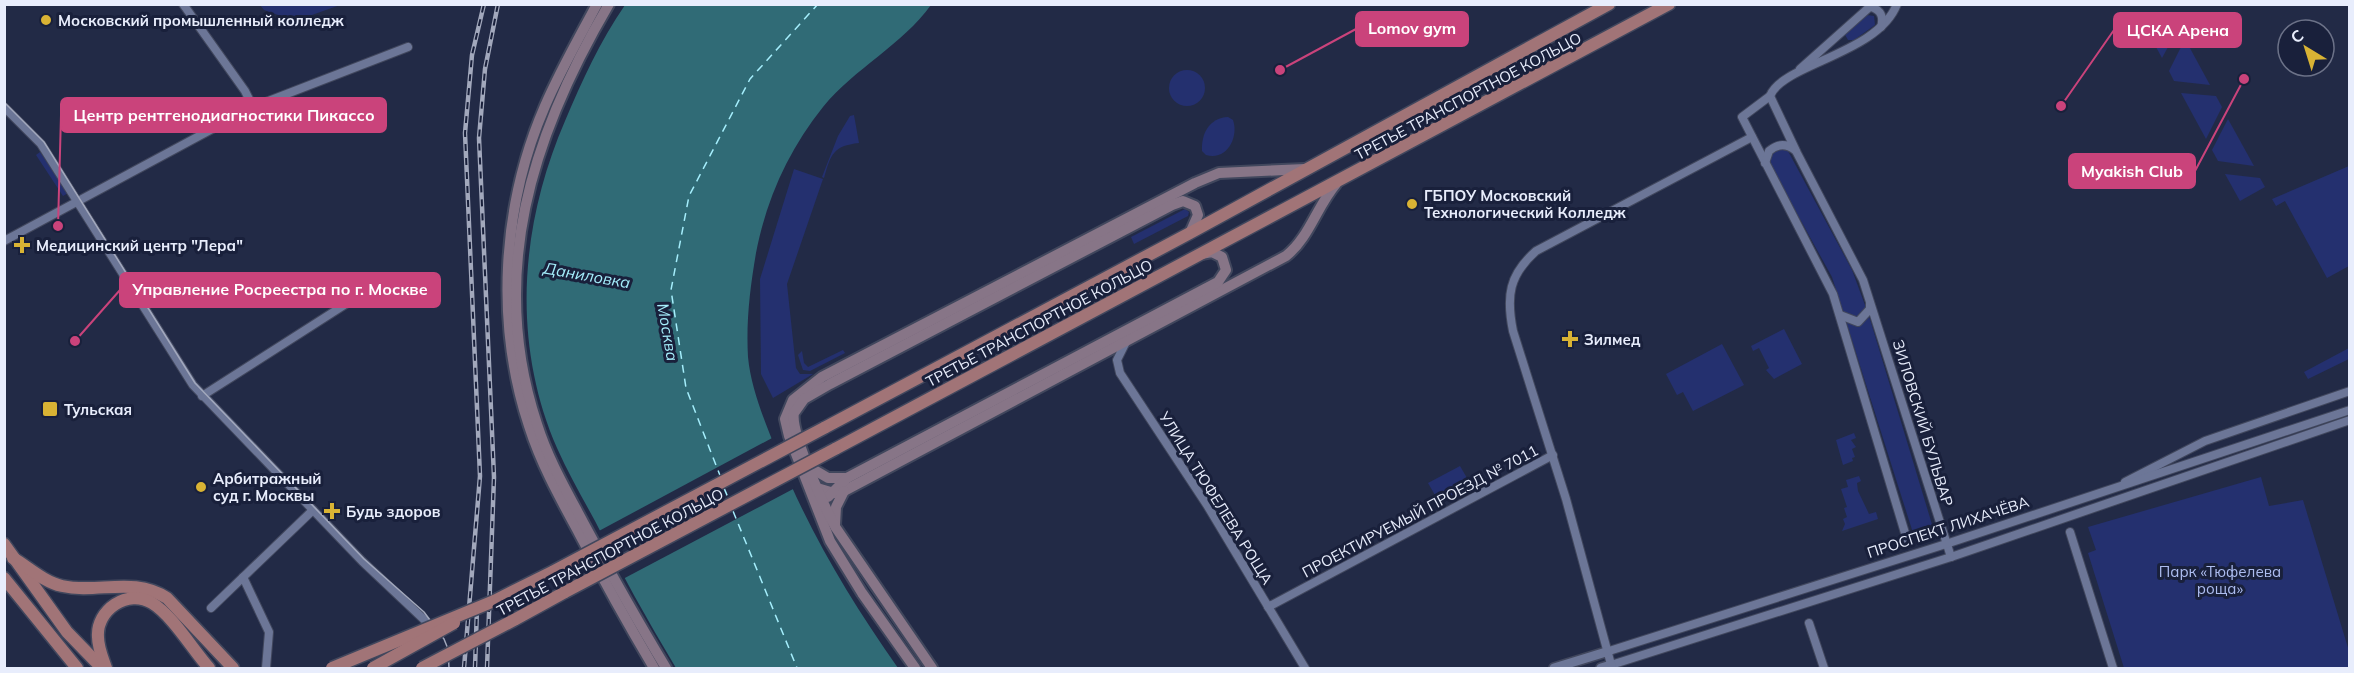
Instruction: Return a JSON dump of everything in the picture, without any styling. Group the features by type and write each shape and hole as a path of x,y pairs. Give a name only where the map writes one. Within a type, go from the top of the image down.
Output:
{"main road":[{"path":"597,4 544,107 525,164 511,230 507,292 515,377 529,426 547,473 617,596 666,669"},
{"path":"609,4 576,63 554,109 534,170 521,231 516,297 519,349 536,423 555,469 654,669"},
{"name":"ТРЕТЬЕ ТРАНСПОРТНОЕ КОЛЬЦО","path":"373,669 494,601 1190,233 1609,4"},
{"name":"ТРЕТЬЕ ТРАНСПОРТНОЕ КОЛЬЦО","path":"422,669 1336,184 1669,4"},
{"path":"915,669 862,593 821,523 786,419 793,400 822,377 1212,175 1306,169"},
{"path":"806,481 830,493 844,491 1286,256 1298,244 1322,200 1336,184"},
{"path":"932,669 836,528 824,506 793,419 804,399 1172,205 1183,201 1195,206 1198,215 1190,233"},
{"path":"821,523 824,506 830,493 847,478 1218,282 1226,270 1222,257 1212,252 1201,254"},
{"path":"810,467 828,478 847,478"},
{"path":"836,528 836,507 844,491"},
{"path":"4,544 68,632 104,669"},
{"path":"13,558 43,578 63,586 124,586 153,590 167,598 233,669"},
{"path":"4,578 77,669"},
{"path":"104,669 98,637 99,625 110,608 123,600 141,598 157,606 209,669"},
{"path":"332,669 378,647 494,601"},
{"path":"441,669 514,620"}],"street":[{"path":"183,4 245,91 253,107"},
{"path":"1788,79 1876,33 1893,15 1897,4"},
{"path":"1881,27 1881,14 1872,6 1742,117 1821,267 1840,315 1908,543"},
{"path":"1840,34 1840,43 1847,49"},
{"path":"4,241 253,107 408,47"},
{"name":"ЗИЛОВСКИЙ БУЛЬВАР","path":"1771,93 1796,151 1869,297 1951,557"},
{"path":"4,107 41,144 202,396 432,627"},
{"path":"1611,667 1553,455 1510,317 1509,296 1521,264 1552,241 1752,137"},
{"path":"1765,164 1769,151 1778,145 1785,145 1796,151"},
{"path":"1840,315 1858,322 1870,309 1869,297"},
{"path":"202,396 349,302"},
{"name":"УЛИЦА ТЮФЕЛЕВА РОЩА","path":"1127,341 1117,360 1120,373 1207,505 1305,669"},
{"path":"2123,482 2205,441 2349,391"},
{"name":"ПРОСПЕКТ ЛИХАЧЁВА","path":"1554,669 1946,544 2349,410"},
{"name":"ПРОСПЕКТ ЛИХАЧЁВА","path":"1600,669 1951,557 2349,420"},
{"name":"ПРОЕКТИРУЕМЫЙ ПРОЕЗД № 7011","path":"1268,607 1553,455"},
{"path":"211,608 313,510"},
{"path":"2070,532 2113,669"},
{"path":"243,577 269,632 266,669"},
{"path":"1809,623 1824,669"}],"green space":[{"path":"260,5 340,5 295,21 264,10"},
{"path":"2138,14 2173,17 2179,27 2162,58"},
{"path":"1867,15 1874,16 1875,25 1854,40 1848,40 1844,33 1846,30"},
{"path":"2185,39 2210,85 2174,81 2169,71"},
{"path":"1187,70 1200,75 1205,88 1200,101 1187,106 1174,101 1169,88 1174,75"},
{"path":"2181,93 2216,96 2222,107 2206,139"},
{"path":"854,115 859,143 844,146 834,153 824,178 822,177 838,136 850,116"},
{"path":"1228,117 1233,120 1234,127 1230,146 1220,154 1206,155 1202,151 1205,133 1216,120"},
{"path":"2228,119 2254,166 2218,161 2212,150"},
{"path":"1780,148 1788,151 1852,270 1869,316 1934,531 1914,536 1832,277 1768,161 1770,154"},
{"path":"40,152 68,193 63,196 36,155"},
{"path":"2349,166 2349,266 2327,278 2285,201 2276,206 2272,199"},
{"path":"794,169 823,179 787,284 796,368 800,374 813,374 773,398 761,374 760,279"},
{"path":"2225,174 2260,178 2265,187 2240,201"},
{"path":"1185,209 1189,212 1188,216 1134,244 1131,237"},
{"path":"1784,329 1802,364 1774,379 1766,370 1769,368 1759,348 1753,351 1751,346"},
{"path":"1722,344 1744,385 1693,411 1683,392 1677,395 1666,374"},
{"path":"2349,348 2349,359 2308,379 2304,372"},
{"path":"843,350 845,353 810,371 803,370 798,355 802,351 804,363 808,367"},
{"path":"1854,433 1856,438 1851,440 1856,447 1852,449 1855,457 1852,458 1853,461 1843,465 1836,440"},
{"path":"1460,466 1471,485 1439,502 1428,483"},
{"path":"1859,476 1861,481 1857,483 1858,491 1869,514 1876,512 1878,519 1842,531 1845,524 1843,519 1847,517 1844,508 1847,507 1841,489 1848,487 1846,480"},
{"name":"Парк «Тюфелева роща»","path":"2261,477 2269,506 2303,500 2349,651 2349,668 2124,668 2088,553 2096,550 2088,527"}],"water":[{"path":"625,5 931,5 893,45 849,80 823,107 789,158 780,176 760,233 748,318 748,357 755,393 789,481 831,564 898,668 676,668 644,614 557,448 542,408 527,325 527,284 531,242 538,201 565,121 600,47"}],"pier":[{"path":"774,437 795,488 621,580 597,532"}],"ferry route":[{"path":"721,478 686,388 671,290 689,196 750,79 818,4"},
{"path":"724,488 729,500"},
{"path":"733,511 797,668"}],"tram line":[{"path":"4,102 44,142 195,383 364,559 424,612 444,639 448,649 449,668"}],"railway":[{"path":"464,668 480,476 465,133 472,55 484,4"},
{"path":"487,668 494,477 479,138 485,69 498,4"},
{"path":"475,668 477,608"}],"place":[{"name":"Московский промышленный колледж","path":"46,20"},
{"name":"Lomov gym","path":"1280,70"},
{"name":"Myakish Club","path":"2244,79"},
{"name":"ЦСКА Арена","path":"2061,106"},
{"name":"ГБПОУ Московский Технологический Колледж","path":"1412,204"},
{"name":"Центр рентгенодиагностики Пикассо","path":"58,226"},
{"name":"Медицинский центр \"Лера\"","path":"22,245"},
{"name":"Зилмед","path":"1570,339"},
{"name":"Управление Росреестра по г. Москве","path":"75,341"},
{"name":"Тульская","path":"50,409"},
{"name":"Арбитражный суд г. Москвы","path":"201,487"},
{"name":"Будь здоров","path":"332,511"}],"water label":[{"name":"Даниловка","path":"587,275"},
{"name":"Москва","path":"668,332"}]}
